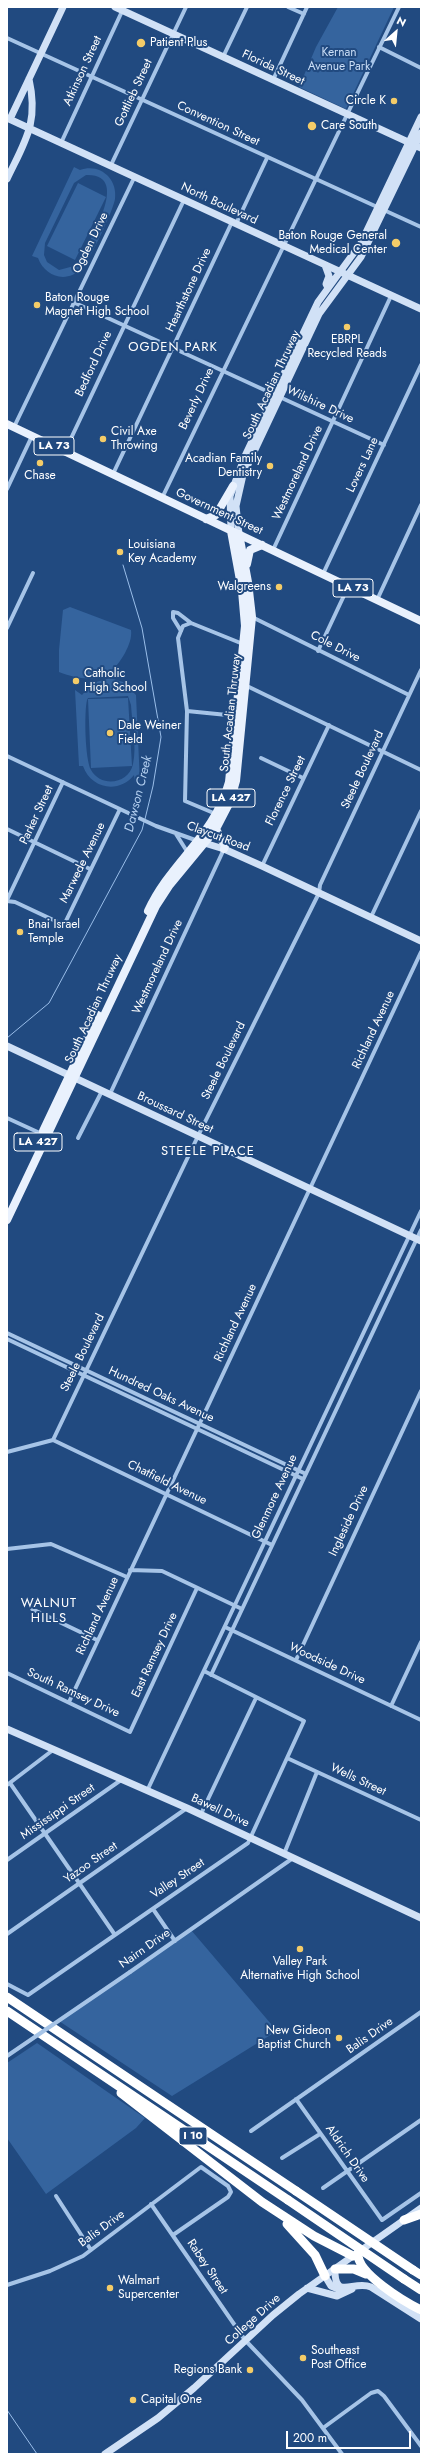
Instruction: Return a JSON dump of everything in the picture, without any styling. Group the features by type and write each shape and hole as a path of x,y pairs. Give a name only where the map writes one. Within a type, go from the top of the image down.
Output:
{"highway":[{"name":"I 10","path":"7,1997 421,2275"},
{"name":"I 10","path":"7,2011 421,2290"},
{"path":"98,2072 134,2106 262,2202 310,2234 355,2254 360,2264 373,2277 421,2310"},
{"path":"262,2202 299,2235 315,2255 325,2276"},
{"path":"404,2220 421,2214"},
{"path":"335,2269 354,2269 373,2277"}],"main road":[{"name":"Government Street","path":"11,426 421,621"},
{"path":"206,519 216,514 233,486"},
{"name":"South Acadian Thruway","path":"231,531 243,600 243,688"},
{"name":"South Acadian Thruway","path":"7,1220 71,1077 155,896 166,878 188,853 216,829 228,806 236,781 240,716 252,617 246,570 239,534"},
{"path":"246,570 250,550 262,545"},
{"name":"South Acadian Thruway","path":"7,1208 42,1134 156,906 202,842 216,815 229,782 240,716"},
{"path":"216,829 225,846 224,849"}],"street":[{"path":"9,119 42,54 63,7"},
{"name":"Florida Street","path":"115,7 123,9 415,145"},
{"name":"Gottlieb Street","path":"111,166 186,7"},
{"path":"224,57 247,7"},
{"path":"288,7 304,14"},
{"path":"273,80 307,7"},
{"name":"Beverly Drive","path":"162,498 221,370 399,7"},
{"name":"Atkinson Street","path":"61,143 123,9"},
{"name":"Convention Street","path":"7,38 315,180 421,227"},
{"path":"379,47 421,68"},
{"path":"7,179 31,129 34,99 29,79"},
{"path":"415,145 421,117"},
{"name":"North Boulevard","path":"9,119 421,309"},
{"path":"381,210 421,133"},
{"name":"Hearthstone Drive","path":"113,474 173,348 267,158"},
{"name":"Ogden Drive","path":"11,426 74,302 134,176"},
{"name":"Bedford Drive","path":"65,452 184,200"},
{"name":"South Acadian Thruway","path":"231,531 229,505 233,486 319,314 357,263 381,210"},
{"name":"South Acadian Thruway","path":"239,534 236,512 239,488 318,302 358,250 381,210"},
{"path":"357,263 357,273 365,284"},
{"path":"325,265 328,274 326,284 328,288"},
{"name":"Westmoreland Drive","path":"273,550 391,296"},
{"name":"Wilshire Drive","path":"74,302 384,445"},
{"name":"Lovers Lane","path":"324,574 421,364"},
{"path":"7,489 32,436"},
{"path":"377,600 421,505"},
{"path":"7,628 33,573"},
{"path":"318,651 348,586"},
{"path":"180,631 173,618 173,612 178,613 191,623 244,644"},
{"name":"Cole Drive","path":"252,617 409,695"},
{"path":"191,623 183,626 178,638 187,710 185,801 216,815"},
{"name":"Steele Boulevard","path":"53,1440 198,1136 319,893 320,885 421,670"},
{"path":"243,688 329,725 421,770"},
{"path":"187,710 240,716"},
{"name":"Florence Street","path":"262,866 329,725"},
{"name":"Claycut Road","path":"7,756 156,826 224,849 421,941"},
{"path":"261,758 303,778"},
{"name":"Parker Street","path":"7,900 63,782"},
{"name":"Marwede Avenue","path":"7,900 15,902 64,925 120,810"},
{"path":"371,917 421,811"},
{"path":"7,829 90,869"},
{"path":"176,834 188,853"},
{"name":"Westmoreland Drive","path":"110,1094 224,849"},
{"name":"Richland Avenue","path":"69,1702 421,952"},
{"name":"Broussard Street","path":"9,1047 419,1240"},
{"path":"78,1138 102,1091"},
{"path":"7,1118 42,1134"},
{"name":"Glenmore Avenue","path":"146,1792 421,1211"},
{"name":"Glenmore Avenue","path":"211,1674 303,1479 419,1240 421,1230"},
{"name":"Hundred Oaks Avenue","path":"7,1333 85,1373"},
{"name":"Hundred Oaks Avenue","path":"7,1340 85,1373 306,1474"},
{"name":"Ingleside Drive","path":"296,1660 421,1391"},
{"name":"Hundred Oaks Avenue","path":"199,1426 303,1479"},
{"path":"7,1452 53,1440"},
{"name":"Chatfield Avenue","path":"53,1440 272,1545"},
{"path":"7,1549 51,1544 127,1577"},
{"path":"130,1570 162,1571 242,1609"},
{"name":"East Ramsey Drive","path":"130,1732 197,1588"},
{"path":"32,1609 97,1640"},
{"name":"Woodside Drive","path":"225,1627 421,1720"},
{"path":"391,1706 421,1642"},
{"path":"201,1814 256,1698 204,1671"},
{"name":"South Ramsey Drive","path":"7,1673 130,1732"},
{"name":"Valley Street","path":"7,1984 28,1995 248,1843 304,1721 256,1698"},
{"name":"Bawell Drive","path":"7,1729 146,1792 188,1808 421,1918"},
{"path":"53,1750 9,1784 46,1833 114,1935"},
{"name":"Wells Street","path":"287,1758 421,1820"},
{"path":"284,1854 317,1772"},
{"name":"Mississippi Street","path":"7,1860 121,1780"},
{"name":"Yazoo Street","path":"7,1934 188,1808"},
{"name":"Nairn Drive","path":"7,2056 294,1858"},
{"path":"153,1908 175,1941"},
{"name":"Balis Drive","path":"251,2131 421,2012"},
{"name":"Aldrich Drive","path":"296,2099 382,2220 421,2193"},
{"path":"323,2188 421,2120"},
{"path":"282,2158 320,2134"},
{"name":"Balis Drive","path":"7,2284 50,2271 91,2250 196,2169 202,2167 228,2186 231,2192 228,2197 173,2235"},
{"path":"56,2196 91,2250"},
{"name":"Rabey Street","path":"152,2204 245,2340 296,2393 342,2454"},
{"name":"College Drive","path":"105,2454 166,2411 208,2376 245,2340 307,2288 421,2208"},
{"path":"335,2269 335,2279 338,2286 342,2288 371,2287 421,2319"},
{"path":"325,2276 329,2284 336,2290 354,2287"},
{"path":"307,2288 337,2296 354,2287"},
{"path":"323,2428 371,2393 378,2392 384,2396 421,2446"}],"green space":[{"name":"Kernan Avenue Park","path":"338,7 394,7 346,109 299,87 316,47"},
{"path":"74,167 80,170 87,168 94,169 106,174 113,185 115,199 101,235 82,268 70,276 57,276 46,270 41,265 38,258 32,256","holes":["86,175 100,177 106,185 107,196 104,210 98,225 80,260 74,266 59,270 47,262 44,255 45,243 74,183"]},
{"path":"78,183 106,197 75,260 47,246"},
{"path":"70,607 131,630 130,642 125,653 119,663 105,675 97,678 79,678 59,672 59,650 63,610"},
{"path":"110,678 123,682 136,695 140,783 135,783 134,775 121,785 113,787 106,786 92,780 83,766 79,766 75,690 82,695 93,683","holes":["128,696 131,705 135,750 133,764 130,771 121,779 114,781 101,779 91,770 87,757 85,725 87,700 88,698"]},
{"name":"Dale Weiner Field","path":"128,698 132,766 91,768 88,699"},
{"path":"191,1930 277,2031 172,2096 59,2021"},
{"path":"37,2043 145,2118 136,2128 46,2194 7,2138 7,2063"}],"waterway":[{"name":"Dawson Creek","path":"123,565 142,628 161,737 153,786 145,819"},
{"name":"Dawson Creek","path":"7,1038 49,1003 142,830 144,822"},
{"name":"Dawson Creek","path":"7,2410 37,2454"}],"place":[{"name":"Patient Plus","path":"141,43"},
{"name":"Circle K","path":"394,101"},
{"name":"Care South","path":"312,126"},
{"name":"Baton Rouge General Medical Center","path":"396,243"},
{"name":"Baton Rouge Magnet High School","path":"37,305"},
{"name":"EBRPL Recycled Reads","path":"347,327"},
{"name":"Civil Axe Throwing","path":"103,439"},
{"name":"Chase","path":"40,463"},
{"name":"Acadian Family Dentistry","path":"270,466"},
{"name":"Louisiana Key Academy","path":"120,552"},
{"name":"Walgreens","path":"279,587"},
{"name":"Catholic High School","path":"76,681"},
{"name":"Dale Weiner Field","path":"110,733"},
{"name":"Bnai Israel Temple","path":"20,932"},
{"name":"Valley Park Alternative High School","path":"300,1949"},
{"name":"New Gideon Baptist Church","path":"339,2038"},
{"name":"Walmart Supercenter","path":"110,2288"},
{"name":"Southeast Post Office","path":"303,2358"},
{"name":"Regions Bank","path":"250,2370"},
{"name":"Capital One","path":"133,2400"}],"district":[{"name":"OGDEN PARK","path":"173,348"},
{"name":"STEELE PLACE","path":"208,1152"},
{"name":"WALNUT HILLS","path":"49,1612"}]}
